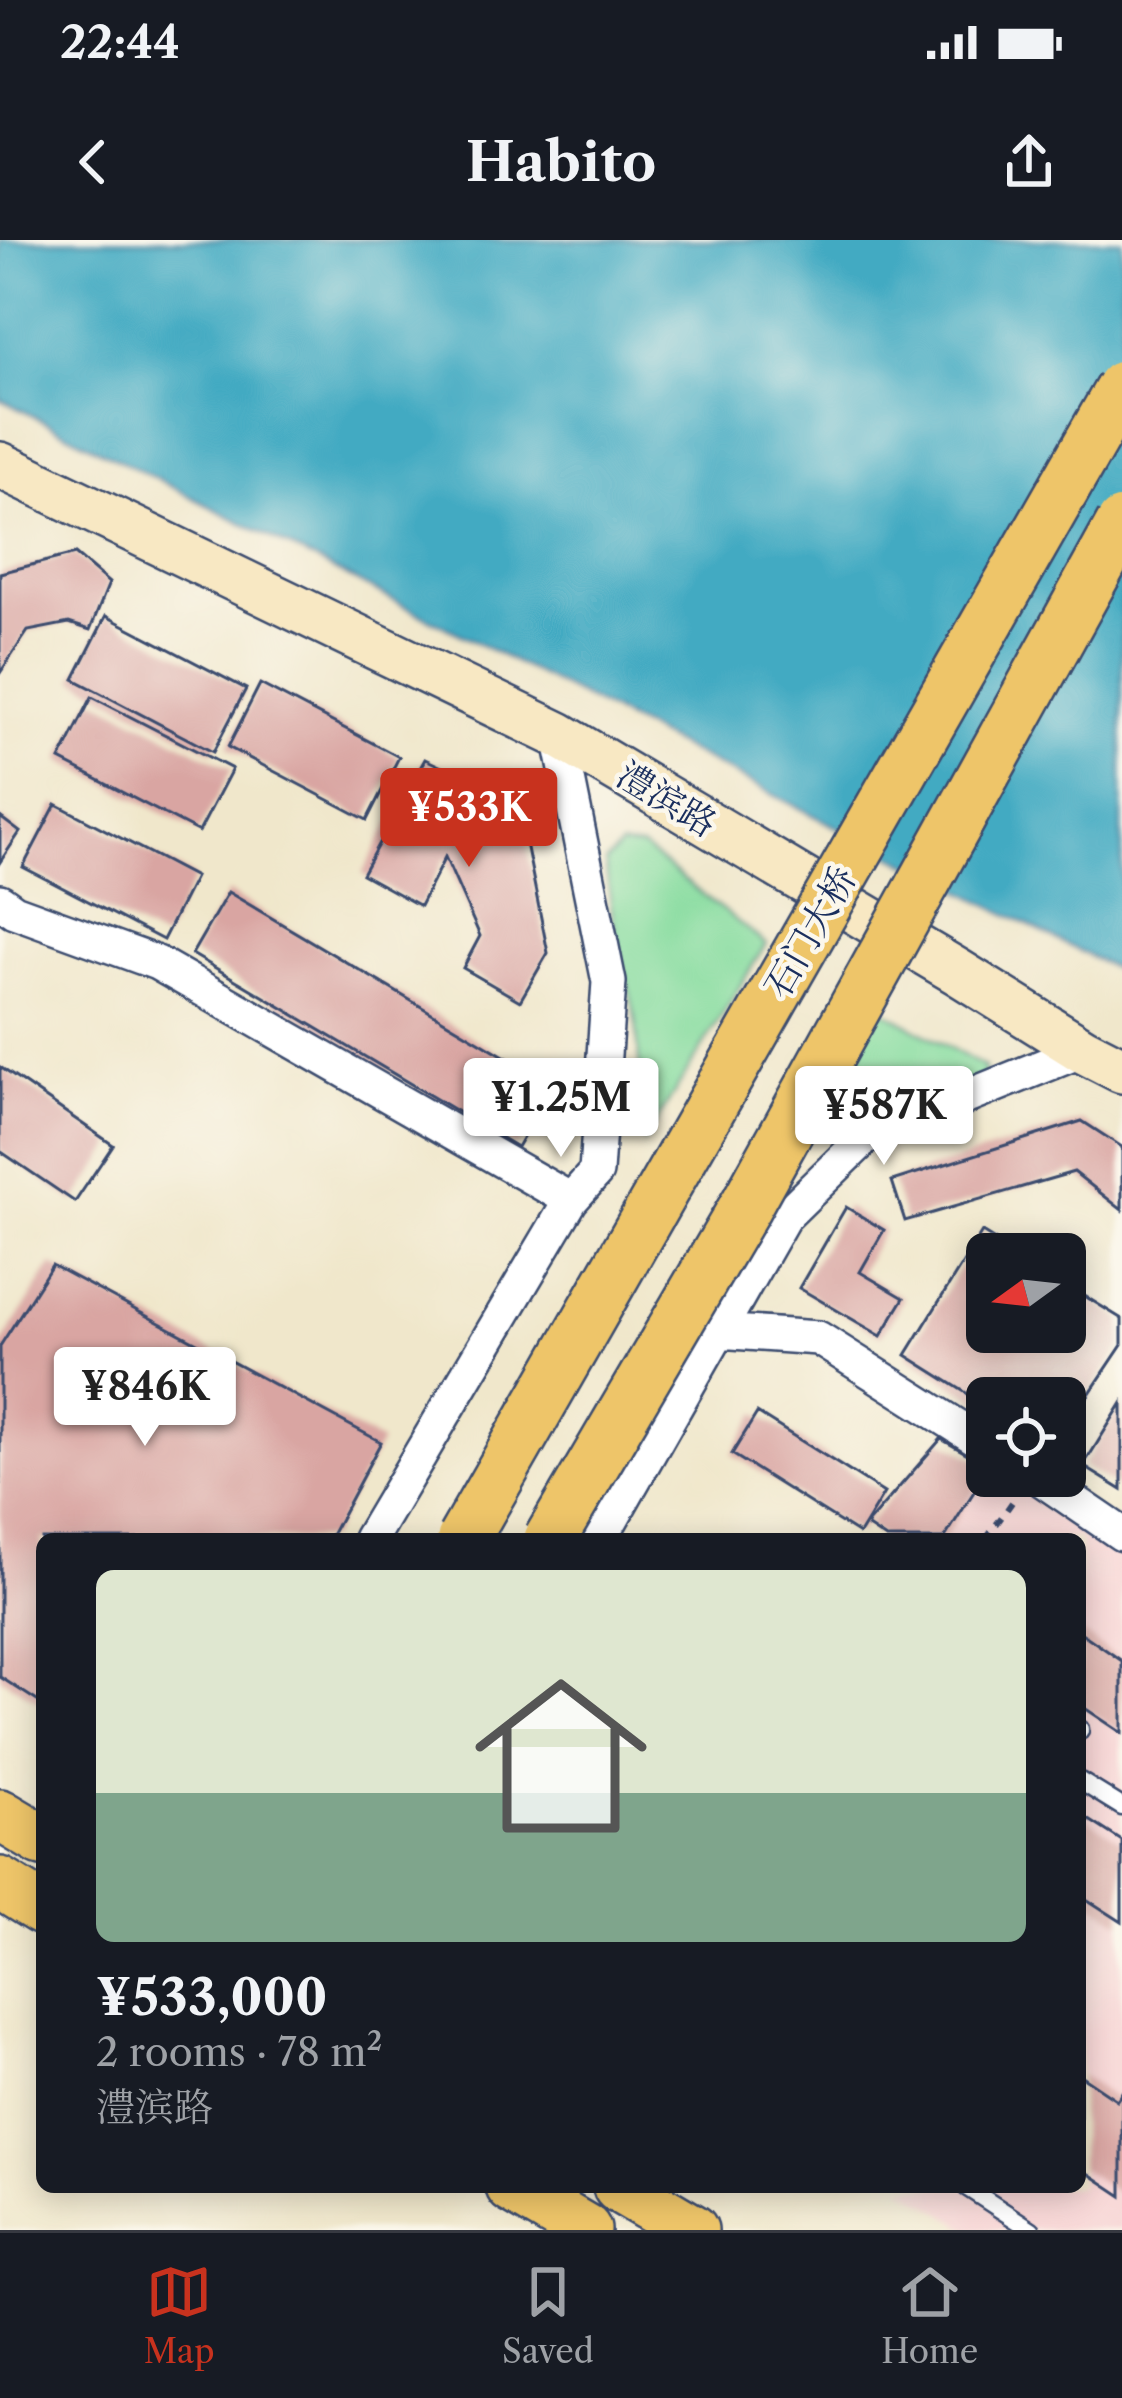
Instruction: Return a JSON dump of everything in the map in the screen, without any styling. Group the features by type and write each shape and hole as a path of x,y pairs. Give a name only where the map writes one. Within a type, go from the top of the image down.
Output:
{"main road":[{"name":"石门大桥","path":"466,1533 1122,387"},
{"name":"石门大桥","path":"554,1533 746,1205 1122,524"},
{"path":"0,1883 36,1905"},
{"path":"522,2193 585,2230"},
{"path":"630,2193 692,2230"}],"street":[{"name":"澧滨路","path":"2,470 559,735 1102,1060"},
{"path":"374,1533 571,1201 596,1172 610,982 559,735"},
{"path":"0,902 158,963 571,1201"},
{"path":"603,1533 783,1218 866,1138 1102,1060"},
{"path":"718,1330 818,1338 966,1432"},
{"path":"1050,1497 1122,1534"}],"lane":[{"path":"1086,1785 1122,1807"},
{"path":"975,2193 1032,2230"}],"path":[{"path":"991,1533 1018,1497"}],"shaded area":[{"path":"971,1497 1038,1497 1122,1550 1122,2230 970,2230 911,2193 1086,2193 1086,1533 948,1533"}],"green space":[{"path":"621,846 643,848 766,944 645,1140 636,1019 605,862"},
{"path":"874,1005 984,1067 984,1080 865,1138 809,1128"}],"water":[{"path":"0,240 1122,240 1122,973 0,399"}],"building":[{"path":"75,554 109,583 90,630 69,623 28,631 0,673 0,573"},
{"path":"106,616 246,689 213,752 74,679"},
{"path":"260,684 399,757 367,820 228,747"},
{"path":"92,697 232,769 199,832 60,760"},
{"path":"425,759 518,803 548,953 520,1001 463,968 480,936 445,857 420,906 362,874"},
{"path":"56,804 195,877 163,940 23,867"},
{"path":"0,817 20,832 0,862"},
{"path":"228,892 553,1085 517,1147 192,954"},
{"path":"0,1067 113,1145 75,1202 0,1151"},
{"path":"1082,1121 1122,1147 1122,1210 1074,1172 905,1221 892,1181"},
{"path":"846,1207 884,1230 860,1272 904,1298 881,1336 799,1288"},
{"path":"966,1258 966,1353 1086,1353 1086,1297 1122,1319 1122,1345 1086,1399 1086,1377 966,1377 966,1393 906,1355"},
{"path":"52,1265 381,1442 332,1533 36,1533 36,1700 0,1677 0,1346"},
{"path":"1122,1403 1122,1490 1086,1468"},
{"path":"757,1413 884,1493 857,1533 732,1454"},
{"path":"941,1439 966,1453 966,1497 971,1497 948,1533 877,1533 868,1527"},
{"path":"1086,1636 1122,1661 1122,1733 1086,1709"},
{"path":"1086,1818 1122,1841 1122,1922 1086,1899"},
{"path":"1086,2079 1117,2100 1122,2092 1122,2196 1086,2172"}]}
